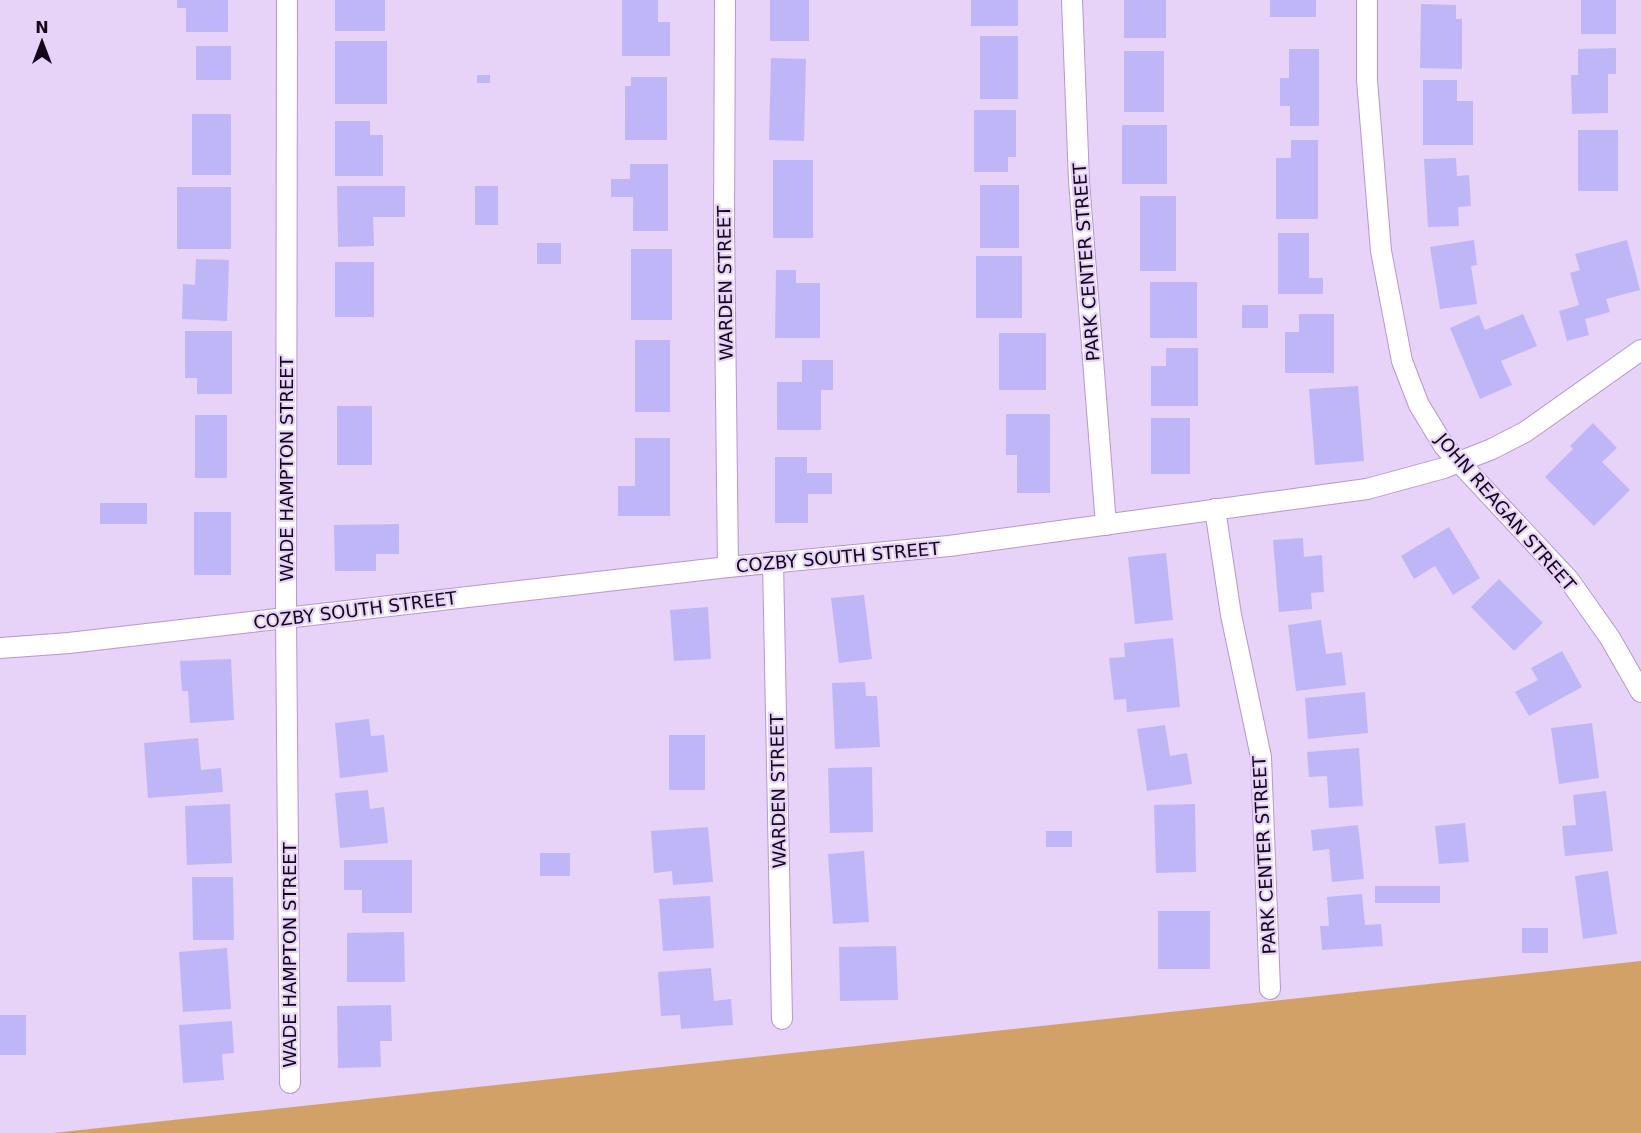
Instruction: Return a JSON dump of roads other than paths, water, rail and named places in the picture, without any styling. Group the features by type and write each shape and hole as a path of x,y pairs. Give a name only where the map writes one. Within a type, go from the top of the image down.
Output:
{"street":[{"name":"WADE HAMPTON STREET","path":"287,0 286,618 290,1083"},
{"name":"WARDEN STREET","path":"725,0 724,225 728,567"},
{"name":"PARK CENTER STREET","path":"1072,0 1079,181 1106,525"},
{"name":"JOHN REAGAN STREET","path":"1367,0 1367,80 1381,251 1400,350 1419,405 1444,446 1569,580 1610,638 1641,692"},
{"name":"COZBY SOUTH STREET","path":"0,648 69,643 773,562 949,546 1367,489 1459,462 1525,432 1641,350"},
{"name":"PARK CENTER STREET","path":"1215,509 1231,615 1261,757 1270,989"},
{"name":"WARDEN STREET","path":"773,562 782,1019"}]}
